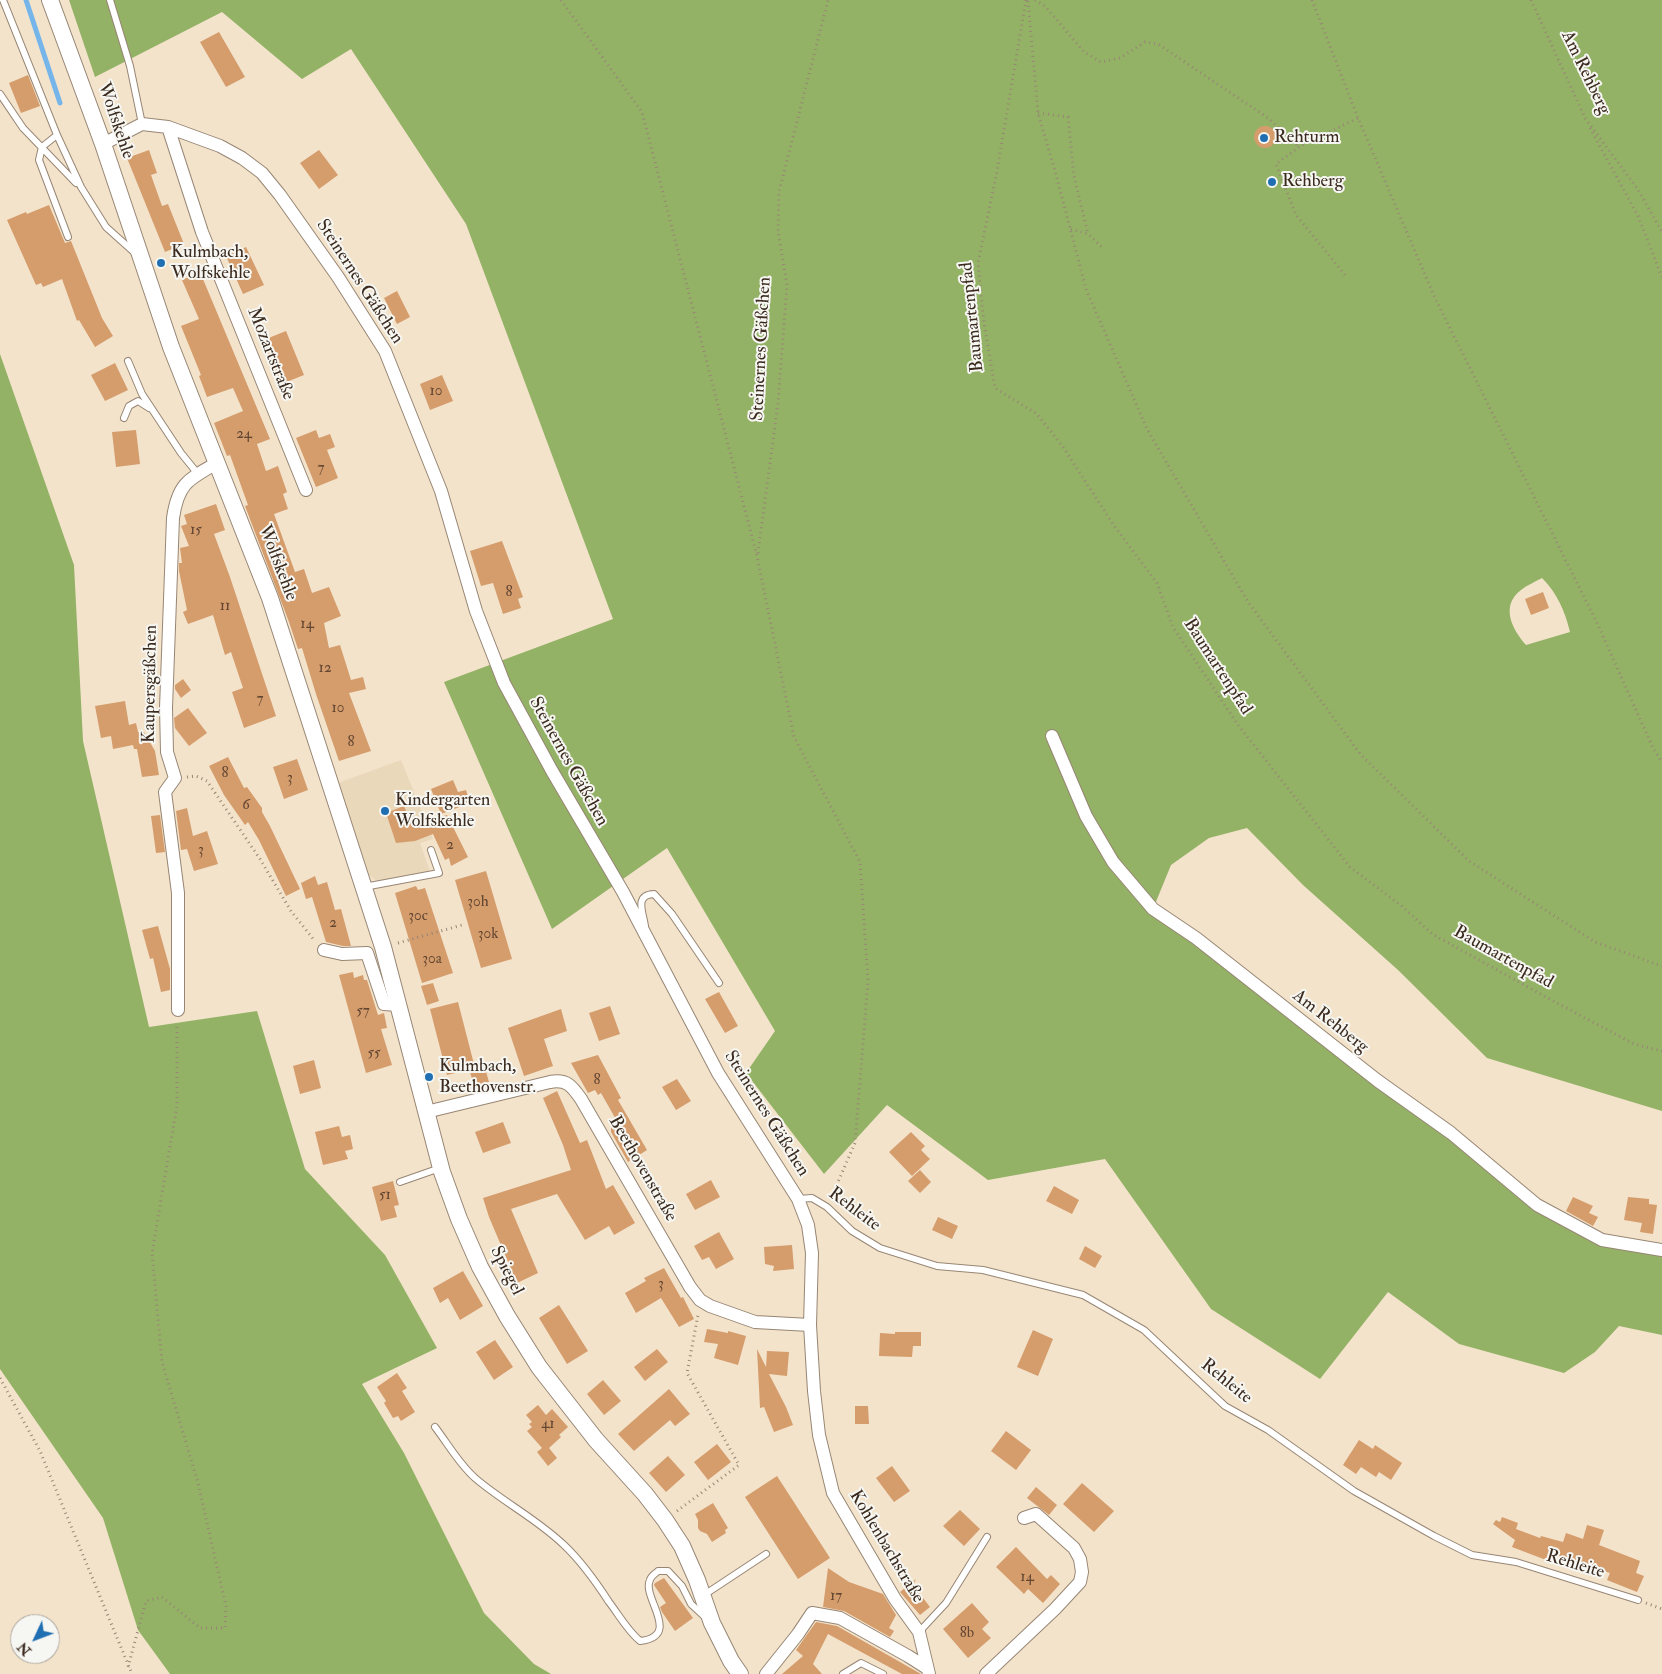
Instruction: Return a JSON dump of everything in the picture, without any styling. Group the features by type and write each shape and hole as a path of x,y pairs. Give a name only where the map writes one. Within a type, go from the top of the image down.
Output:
{"street":[{"name":"Wolfskehle","path":"50,0 103,144 171,347 270,598 363,887"},
{"path":"103,144 142,124 168,128"},
{"name":"Mozartstraße","path":"168,128 202,232 306,490"},
{"name":"Steinernes Gäßchen","path":"168,128 220,146 242,158 262,173 280,195 338,277 385,351 441,491 476,611 504,683 552,771 623,892 718,1073 798,1199 808,1226 812,1253 810,1325 818,1435 829,1477"},
{"name":"Kaupersgäßchen","path":"178,1010 178,893 165,792 175,778 167,752 166,708 174,510 175,502 181,489 190,478 218,463"},
{"name":"Am Rehberg","path":"1052,736 1086,816 1113,862 1153,909 1196,938 1378,1081 1451,1133 1537,1205 1602,1240 1662,1250"},
{"name":"Spiegel","path":"363,887 383,947 441,1168 459,1219 480,1267 507,1316 539,1367 596,1440 645,1494 682,1546 712,1623 731,1661 740,1674"},
{"path":"324,950 342,954 367,954 384,1004 398,1005"},
{"name":"Beethovenstraße","path":"426,1112 560,1080 567,1084 581,1099 690,1287 700,1300"},
{"path":"700,1300 710,1306 755,1322 810,1325"},
{"name":"Kohlenbachstraße","path":"829,1477 833,1494 842,1512 895,1600 919,1632 928,1671"},
{"path":"986,1674 1055,1609 1080,1582 1082,1572 1080,1559 1074,1548 1036,1514 1024,1518"},
{"name":"Kohlenbachstraße","path":"766,1674 812,1614 840,1618 908,1656 928,1671"}],"lane":[{"name":"Wolfskehle","path":"3,0 57,135 81,187 106,227 140,257"},
{"name":"Wolfskehle","path":"110,0 130,66 142,124"},
{"name":"Wolfskehle","path":"0,94 23,128 81,187"},
{"path":"57,135 42,148 39,160 68,237"},
{"path":"128,361 142,394 181,453 198,474"},
{"path":"124,418 129,406 138,401 154,412"},
{"path":"363,887 439,873 431,850"},
{"path":"646,935 641,902 647,894 654,894 672,914 719,983"},
{"path":"400,1182 441,1168"},
{"name":"Rehleite","path":"798,1199 812,1198 827,1207 852,1231 880,1248 937,1266 983,1270 1083,1295 1144,1330 1225,1406 1268,1430 1354,1491 1434,1536 1472,1555 1516,1562 1638,1600"},
{"name":"Spiegel","path":"435,1427 464,1468 494,1493 541,1524 565,1546 630,1632 640,1641 649,1640 655,1636 659,1625 658,1615 648,1586 650,1579 658,1571 668,1571 682,1586 691,1604 712,1623"},
{"name":"Kohlenbachstraße","path":"919,1632 946,1603 987,1537"},
{"path":"702,1595 766,1554"},
{"path":"843,1674 861,1663 882,1674"}],"path":[{"path":"561,0 642,112 757,556 794,737 860,862 868,981 855,1143 827,1207"},
{"name":"Steinernes Gäßchen","path":"757,556 778,403 787,285 778,231 779,192 828,0"},
{"path":"1027,0 1038,113 1086,289 1147,429 1248,602 1361,755 1469,861 1595,942 1662,966"},
{"name":"Baumartenpfad","path":"1027,0 997,171 978,263 984,323 995,388 1036,414 1063,447 1113,524 1157,583 1173,627 1238,724 1350,867 1403,906 1432,934 1634,1044 1662,1051"},
{"path":"1035,0 1045,6 1084,52 1101,62 1120,58 1145,42 1158,44 1268,118 1299,146"},
{"path":"1312,0 1358,118 1435,298 1598,625 1653,748 1662,762"},
{"name":"Am Rehberg","path":"1531,0 1585,118 1637,188 1662,232"},
{"path":"1038,113 1068,116 1074,176 1088,234"},
{"path":"1345,275 1296,215 1276,164 1299,146 1358,118"},
{"path":"1585,118 1638,216 1662,277"},
{"path":"1070,228 1088,234 1102,247"},
{"path":"196,776 207,781 260,859 291,911 307,933 324,950"},
{"path":"383,947 462,925"},
{"path":"128,1667 146,1601 162,1597 200,1628 225,1628 226,1606 198,1483 162,1362 152,1253 177,1105 176,1036 178,1010"},
{"path":"665,1520 739,1465 687,1373 700,1300"},
{"path":"0,1378 40,1451 132,1674"},
{"path":"1638,1600 1662,1609"}],"shaded area":[{"name":"Kindergarten Wolfskehle","path":"401,760 433,839 420,843 430,871 392,880 375,880 369,875 338,783"}],"green space":[{"path":"69,0 1662,0 1662,1111 1487,1058 1398,970 1303,885 1247,828 1209,838 1171,865 1153,909 1537,1205 1602,1240 1662,1250 1662,1335 1619,1326 1595,1352 1564,1373 1459,1344 1388,1292 1320,1379 1211,1309 1105,1159 988,1180 887,1105 824,1174 746,1073 775,1031 667,848 552,929 444,682 613,619 466,224 351,49 302,79 222,12 95,77","holes":["1542,578 1560,603 1570,632 1526,645 1516,632 1510,618 1511,603 1521,590"]},
{"path":"0,354 74,565 83,741 149,1027 257,1011 305,1169 385,1255 437,1348 362,1384 404,1453 484,1613 534,1664 551,1674 170,1674 138,1630 103,1518 0,1369"}],"building":[{"path":"219,32 245,77 226,87 200,42"},
{"path":"28,75 40,106 21,113 9,83"},
{"name":"Rehturm","path":"1265,126 1273,129 1276,137 1273,145 1265,148 1257,145 1254,137 1257,129"},
{"path":"149,150 157,173 151,175 162,206 168,204 184,244 165,252 127,158"},
{"path":"319,150 338,175 319,189 300,163"},
{"path":"49,205 65,243 71,241 102,318 113,336 95,347 79,320 77,321 62,279 43,287 41,283 36,285 7,220"},
{"path":"246,247 264,285 243,294 226,256"},
{"path":"200,272 270,439 257,444 266,471 278,466 287,492 283,494 288,509 274,514 295,572 304,569 312,593 329,587 341,616 324,623 329,648 340,645 351,680 363,677 366,689 349,693 371,751 339,761 302,648 298,649 245,506 248,505 230,455 227,456 214,423 243,411 233,388 207,397 199,376 201,375 181,326 199,319 182,280"},
{"path":"397,291 410,317 397,324 384,298"},
{"path":"286,331 304,375 279,385 261,341"},
{"path":"115,363 128,390 105,401 91,375"},
{"path":"442,375 453,401 430,410 420,384"},
{"path":"136,430 140,464 116,467 112,432"},
{"path":"316,430 319,438 330,434 335,447 327,450 338,478 316,487 296,438"},
{"path":"216,504 225,530 214,534 276,716 244,728 232,692 243,688 231,652 225,655 213,615 188,624 183,612 187,610 179,571 179,563 182,563 180,548 189,546 181,526 187,524 184,515"},
{"path":"502,541 523,597 518,599 521,608 503,614 493,583 481,586 470,551"},
{"path":"1543,592 1549,608 1531,615 1525,599"},
{"path":"183,679 191,690 181,698 175,689 175,685"},
{"path":"125,701 129,725 136,723 138,732 144,732 155,751 159,775 142,777 137,749 134,749 133,745 113,749 111,736 101,738 95,706"},
{"path":"188,708 207,733 189,746 175,728 174,718"},
{"path":"228,757 244,788 247,787 262,808 262,812 300,889 286,896 259,840 248,822 245,825 224,795 209,766"},
{"path":"297,759 308,790 284,799 273,767"},
{"path":"453,780 458,792 466,790 470,803 441,814 431,789"},
{"path":"404,806 412,826 447,815 468,857 451,866 449,858 445,860 433,834 415,841 396,843 386,813"},
{"path":"187,808 193,836 207,831 218,864 194,871 187,849 181,850 176,811"},
{"path":"160,815 165,852 156,853 151,816"},
{"path":"486,871 512,959 481,968 455,880"},
{"path":"315,876 318,885 327,882 335,910 341,909 351,946 326,942 312,897 306,899 301,883"},
{"path":"416,886 418,890 425,888 453,973 422,983 395,893"},
{"path":"158,926 170,969 170,990 161,992 153,958 150,959 142,930"},
{"path":"353,972 354,978 363,975 364,980 367,980 378,1015 384,1013 387,1028 381,1029 392,1065 366,1073 339,975"},
{"path":"433,983 439,1001 427,1005 421,986"},
{"path":"719,992 738,1026 725,1033 705,999"},
{"path":"458,1002 475,1068 447,1075 430,1009"},
{"path":"610,1006 620,1034 599,1041 589,1013"},
{"path":"561,1009 567,1031 544,1039 553,1066 524,1076 508,1028"},
{"path":"598,1055 621,1098 618,1100 647,1150 628,1162 611,1132 611,1127 618,1123 601,1093 598,1095 595,1090 588,1093 571,1063"},
{"path":"314,1060 321,1088 300,1094 293,1066"},
{"path":"485,1068 489,1082 474,1086 470,1072"},
{"path":"677,1079 691,1101 676,1110 662,1087"},
{"path":"557,1091 580,1143 587,1140 606,1189 613,1185 635,1223 614,1235 609,1226 585,1240 557,1194 511,1209 538,1273 517,1283 483,1198 571,1170 563,1145 543,1098"},
{"path":"503,1122 511,1143 483,1153 475,1132"},
{"path":"339,1126 342,1137 350,1135 353,1149 345,1151 348,1159 323,1165 315,1132"},
{"path":"911,1132 925,1146 921,1150 930,1159 912,1176 889,1152"},
{"path":"920,1170 931,1182 920,1193 908,1181"},
{"path":"711,1180 720,1197 695,1210 686,1194"},
{"path":"393,1181 399,1205 394,1206 397,1217 381,1221 372,1187"},
{"path":"1054,1186 1079,1200 1072,1214 1046,1201"},
{"path":"1573,1197 1593,1206 1589,1213 1598,1217 1593,1226 1566,1211"},
{"path":"1628,1197 1649,1199 1649,1204 1657,1205 1653,1234 1640,1232 1642,1223 1624,1220"},
{"path":"938,1217 958,1226 952,1239 932,1230"},
{"path":"719,1232 734,1259 716,1269 709,1257 702,1260 694,1246"},
{"path":"792,1245 794,1269 773,1271 774,1266 765,1264 764,1247"},
{"path":"1085,1246 1102,1256 1095,1268 1079,1259"},
{"path":"664,1268 681,1298 683,1297 694,1319 679,1327 661,1298 636,1313 625,1293 646,1281 644,1278"},
{"path":"463,1271 483,1306 460,1320 448,1298 440,1303 433,1288"},
{"path":"559,1305 588,1351 567,1364 539,1318"},
{"path":"707,1329 728,1333 728,1331 746,1336 738,1365 714,1358 718,1344 704,1342"},
{"path":"1033,1330 1053,1339 1038,1376 1017,1367"},
{"path":"895,1332 921,1332 921,1346 913,1346 912,1357 879,1356 880,1333 895,1334"},
{"path":"495,1340 513,1367 494,1380 476,1352"},
{"path":"657,1349 668,1362 645,1381 634,1367"},
{"path":"757,1349 766,1367 767,1351 789,1352 787,1376 769,1374 793,1425 774,1432 764,1407 760,1408"},
{"path":"397,1373 407,1388 402,1391 415,1412 401,1421 398,1416 393,1418 384,1403 386,1401 377,1387"},
{"path":"603,1380 621,1401 604,1415 587,1394"},
{"path":"669,1389 690,1414 675,1426 670,1420 634,1451 618,1434"},
{"path":"538,1405 546,1415 552,1409 568,1427 559,1435 561,1437 549,1448 557,1458 548,1466 537,1452 542,1448 527,1431 532,1427 529,1424 532,1422 526,1415"},
{"path":"855,1406 868,1406 869,1424 855,1424"},
{"path":"1006,1431 1031,1450 1016,1470 991,1451"},
{"path":"1359,1440 1373,1449 1375,1445 1402,1463 1391,1480 1379,1472 1376,1477 1361,1467 1356,1474 1343,1465"},
{"path":"717,1444 731,1462 708,1480 694,1462"},
{"path":"668,1456 685,1475 666,1492 649,1473"},
{"path":"892,1466 910,1491 894,1502 876,1478"},
{"path":"777,1476 830,1558 798,1579 745,1497"},
{"path":"1082,1483 1114,1511 1094,1532 1063,1504"},
{"path":"1036,1487 1057,1505 1049,1515 1027,1498"},
{"path":"713,1503 728,1528 725,1530 726,1533 712,1542 707,1534 698,1528 698,1520 695,1514"},
{"path":"960,1510 980,1529 964,1546 943,1526"},
{"path":"1502,1517 1518,1523 1516,1529 1540,1538 1541,1536 1563,1542 1566,1533 1583,1539 1587,1525 1604,1530 1599,1545 1640,1561 1636,1573 1644,1576 1637,1592 1607,1580 1610,1573 1549,1553 1546,1560 1512,1547 1515,1540 1493,1524 1496,1520 1500,1522"},
{"path":"1016,1547 1047,1579 1051,1575 1060,1584 1043,1603 1028,1589 1024,1594 996,1567"},
{"path":"828,1568 849,1582 883,1594 896,1615 889,1628 894,1631 890,1637 844,1611 823,1607"},
{"path":"664,1578 693,1618 675,1631 662,1612 660,1607 666,1603 654,1585"},
{"path":"916,1579 913,1585 930,1607 920,1615 900,1592"},
{"path":"972,1603 989,1622 982,1629 991,1638 968,1658 943,1629"},
{"path":"816,1622 837,1626 921,1674 902,1674 828,1634 813,1664 822,1674 782,1674 803,1656 796,1650"}],"waterway":[{"path":"26,0 60,103"}],"place":[{"name":"Rehturm","path":"1264,138"},
{"name":"Rehberg","path":"1272,182"},
{"name":"Kulmbach, Wolfskehle","path":"161,263"},
{"name":"Kindergarten Wolfskehle","path":"385,811"},
{"name":"Kulmbach, Beethovenstr.","path":"429,1077"}]}
